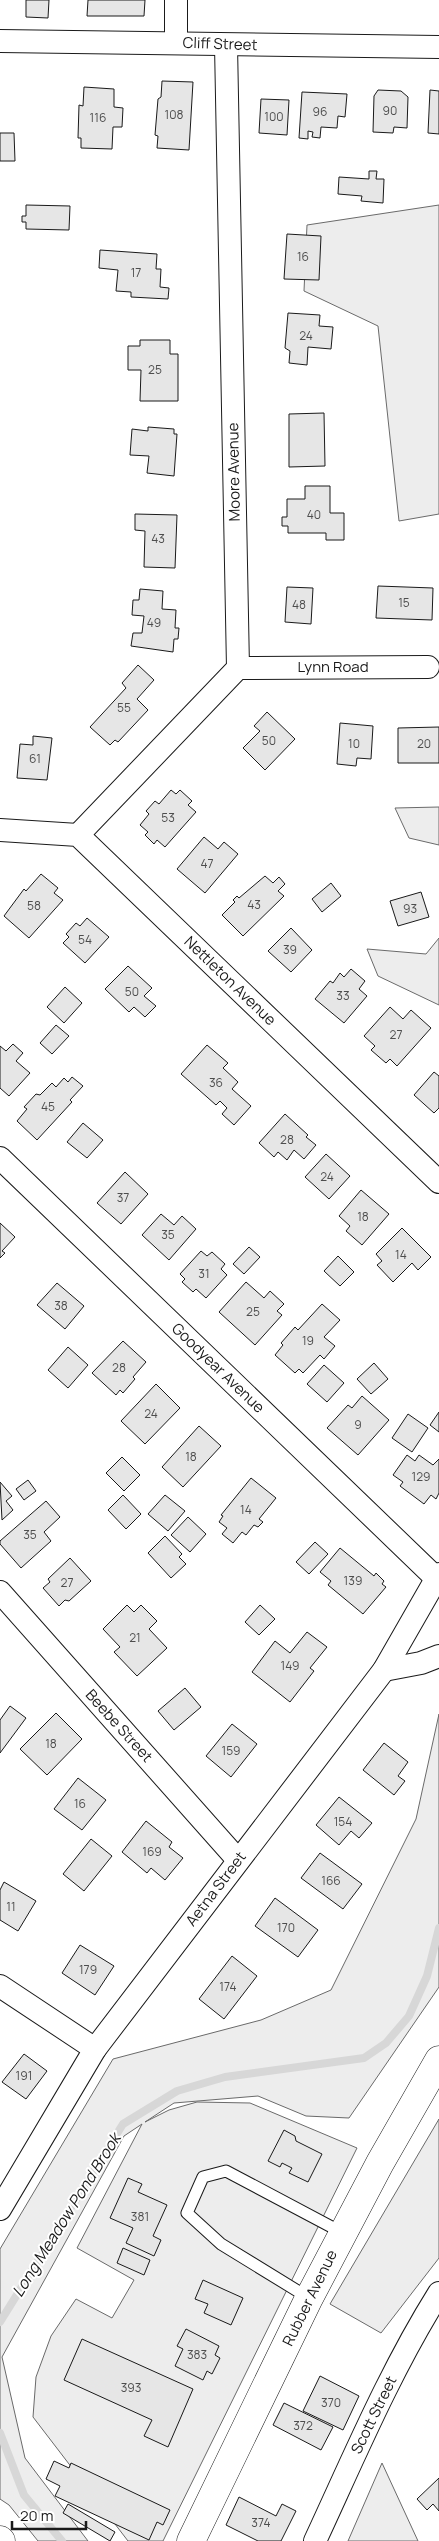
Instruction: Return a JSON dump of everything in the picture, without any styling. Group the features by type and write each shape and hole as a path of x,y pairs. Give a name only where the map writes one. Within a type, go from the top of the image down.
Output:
{"street":[{"path":"176,0 176,42"},
{"name":"Cliff Street","path":"0,41 439,47"},
{"name":"Moore Avenue","path":"226,45 238,668"},
{"name":"Lynn Road","path":"238,668 428,667"},
{"path":"0,830 78,835 238,668"},
{"name":"Nettleton Avenue","path":"78,835 439,1182"},
{"name":"Goodyear Avenue","path":"0,1158 438,1576"},
{"name":"Aetna Street","path":"0,2209 95,2049 384,1670 438,1576"},
{"name":"Beebe Street","path":"0,1592 238,1860"},
{"path":"384,1670 421,1663 439,1656"},
{"path":"0,1986 95,2049"},
{"name":"Rubber Avenue","path":"191,2541 309,2298 439,2060"},
{"name":"Scott Street","path":"315,2541 373,2415 419,2324 439,2292"}],"lane":[{"path":"309,2298 221,2244 187,2213 203,2177 226,2171 343,2233"}],"shaded area":[{"path":"439,205 439,514 399,521 378,326 304,291 307,225"},
{"path":"439,807 439,845 409,838 395,808"},
{"path":"439,938 439,1005 378,976 367,949 426,954"},
{"path":"439,1714 439,1987 349,2118 306,2116 258,2096 174,2103 145,2122 169,2110 197,2102 250,2103 357,2148 163,2541 128,2541 33,2417 36,2377 51,2336 76,2299 112,2318 134,2280 77,2248 142,2124 124,2136 2,2357 25,2458 88,2541 38,2541 9,2505 0,2499 0,2249 113,2059 261,2020 331,1990 416,1819"},
{"path":"439,2119 439,2258 381,2333 330,2304"},
{"path":"382,2463 418,2541 348,2541"}],"building":[{"path":"26,0 49,0 48,18 26,17"},
{"path":"88,0 145,0 144,16 87,16"},
{"path":"162,81 193,82 189,150 157,148 158,136 155,135 158,99 161,97"},
{"path":"84,87 114,89 114,107 123,108 122,127 113,127 112,149 81,148 81,138 78,138 79,105 83,106"},
{"path":"378,90 401,91 408,97 407,128 394,127 393,133 373,132 374,96"},
{"path":"430,90 439,91 439,134 428,133"},
{"path":"302,92 347,94 345,117 338,116 337,128 321,127 320,138 312,137 313,132 308,131 308,139 299,138"},
{"path":"261,99 289,100 287,135 259,133"},
{"path":"0,133 14,133 15,161 0,161"},
{"path":"369,171 377,171 376,179 384,179 383,203 361,201 362,196 338,194 339,177 369,179"},
{"path":"26,205 70,206 69,230 26,229 26,222 22,222 22,216 26,216"},
{"path":"287,234 321,236 319,280 284,279"},
{"path":"100,250 157,254 156,269 161,269 160,287 169,288 168,299 131,297 131,292 116,291 118,270 99,268"},
{"path":"288,313 320,315 319,326 333,327 331,349 308,347 307,365 289,363 290,351 285,348"},
{"path":"140,340 170,340 170,354 178,354 178,401 140,401 141,370 128,370 128,346 140,346"},
{"path":"324,413 325,466 289,467 289,414"},
{"path":"148,427 174,429 174,434 177,434 174,476 147,473 149,456 130,455 132,429 148,431"},
{"path":"305,486 330,486 330,513 344,513 344,540 326,540 326,533 288,533 288,526 282,526 282,517 287,517 287,499 305,499"},
{"path":"135,514 177,515 175,568 144,567 145,531 135,530"},
{"path":"378,586 433,588 432,620 376,618"},
{"path":"287,587 313,588 311,624 285,622"},
{"path":"140,589 163,591 162,609 176,610 175,628 179,628 178,639 174,639 173,652 131,646 133,633 142,633 144,616 132,615 133,600 139,600"},
{"path":"138,665 154,680 137,699 148,710 118,742 115,740 110,745 90,727 126,688 122,683"},
{"path":"267,712 295,739 265,770 243,748 260,731 254,726"},
{"path":"340,723 373,726 371,759 357,758 356,766 337,764"},
{"path":"439,727 439,763 398,763 398,728"},
{"path":"33,736 52,738 47,780 17,778 20,744 33,745"},
{"path":"171,790 176,794 180,790 192,801 188,805 196,812 165,847 157,840 154,844 145,835 148,832 140,825 149,814 146,811 155,801 159,804"},
{"path":"204,837 218,849 224,842 238,854 205,893 177,869"},
{"path":"41,874 58,888 54,893 63,900 29,938 4,916 24,889 26,891"},
{"path":"265,876 273,883 279,877 285,884 278,891 284,896 243,936 222,915 235,902 233,900 237,896 239,898"},
{"path":"331,883 341,896 322,912 312,899"},
{"path":"421,892 429,917 398,926 390,901"},
{"path":"87,918 109,937 85,963 63,943 69,937 66,934 76,923 80,926"},
{"path":"291,928 312,950 291,972 268,951"},
{"path":"128,966 152,988 144,996 156,1006 145,1017 134,1007 129,1012 105,989"},
{"path":"351,969 365,981 359,989 367,996 344,1023 315,999 330,981 333,983 340,973 344,977"},
{"path":"65,987 82,1003 64,1023 47,1007"},
{"path":"390,1007 403,1019 411,1010 431,1028 397,1066 390,1059 386,1063 371,1050 375,1046 364,1036"},
{"path":"56,1025 69,1036 52,1054 40,1043"},
{"path":"13,1044 23,1053 16,1061 30,1073 9,1096 0,1088 0,1046 6,1051"},
{"path":"207,1045 228,1063 223,1068 238,1082 232,1089 251,1106 234,1125 222,1114 227,1108 220,1101 216,1105 181,1074"},
{"path":"434,1072 439,1076 439,1108 434,1113 414,1095"},
{"path":"72,1077 83,1086 70,1100 72,1102 37,1140 17,1121 27,1109 24,1107 36,1094 40,1095 52,1083 56,1087 64,1078 68,1082"},
{"path":"285,1114 316,1145 304,1159 294,1150 287,1160 278,1152 274,1157 259,1143"},
{"path":"83,1123 103,1140 87,1158 67,1142"},
{"path":"326,1154 350,1176 329,1199 305,1177"},
{"path":"125,1172 148,1194 121,1224 97,1203"},
{"path":"361,1190 389,1214 362,1245 346,1231 350,1226 339,1216"},
{"path":"161,1214 174,1225 182,1216 196,1229 169,1260 142,1235"},
{"path":"0,1223 15,1237 2,1251 5,1253 0,1258"},
{"path":"402,1228 431,1257 418,1270 412,1263 393,1282 377,1265 382,1261 376,1254"},
{"path":"249,1247 260,1257 244,1274 233,1264"},
{"path":"201,1251 207,1256 212,1252 225,1264 221,1269 227,1275 206,1298 196,1289 193,1292 182,1282 185,1279 180,1274"},
{"path":"338,1256 354,1272 340,1286 324,1271"},
{"path":"246,1282 264,1298 270,1291 284,1304 277,1311 282,1315 255,1345 219,1312"},
{"path":"57,1283 84,1306 65,1329 37,1305"},
{"path":"322,1304 340,1320 324,1337 335,1346 324,1359 320,1355 303,1373 299,1369 295,1373 275,1355 283,1345 281,1343 295,1327 298,1330"},
{"path":"123,1341 146,1362 133,1377 135,1379 123,1393 120,1390 116,1395 92,1373"},
{"path":"68,1347 88,1365 68,1388 48,1370"},
{"path":"374,1363 388,1379 371,1394 357,1379"},
{"path":"324,1365 344,1383 327,1402 307,1384"},
{"path":"156,1384 180,1408 145,1444 121,1421"},
{"path":"362,1396 389,1420 358,1455 327,1428 348,1405 352,1408"},
{"path":"439,1412 439,1432 430,1425"},
{"path":"408,1414 428,1428 412,1452 392,1438"},
{"path":"199,1426 221,1446 183,1487 162,1467"},
{"path":"407,1455 415,1461 419,1455 433,1465 439,1459 439,1493 436,1499 431,1495 424,1504 400,1486 403,1482 393,1475"},
{"path":"122,1457 140,1475 124,1491 106,1473"},
{"path":"251,1478 276,1498 259,1519 263,1522 258,1527 254,1525 246,1535 242,1532 233,1543 222,1534 227,1528 219,1522 223,1516 221,1515"},
{"path":"28,1480 36,1491 24,1500 16,1489"},
{"path":"0,1482 12,1496 6,1501 13,1510 2,1520"},
{"path":"123,1495 141,1514 126,1529 108,1510"},
{"path":"165,1495 185,1511 168,1531 148,1514"},
{"path":"46,1501 60,1517 44,1532 51,1541 21,1568 0,1544 0,1541"},
{"path":"188,1517 206,1534 190,1552 171,1535"},
{"path":"165,1536 182,1554 179,1557 186,1564 171,1578 148,1553"},
{"path":"315,1542 328,1554 309,1574 296,1562"},
{"path":"340,1548 374,1576 376,1573 384,1581 382,1584 386,1587 363,1614 328,1585 331,1581 320,1572"},
{"path":"70,1558 91,1581 69,1601 65,1600 59,1606 43,1588 50,1582 48,1579"},
{"path":"127,1605 134,1612 141,1605 157,1621 149,1629 167,1648 137,1676 114,1652 120,1647 103,1629"},
{"path":"260,1605 275,1619 259,1635 245,1622"},
{"path":"307,1632 327,1647 310,1668 314,1671 290,1702 252,1672 275,1641 290,1653"},
{"path":"185,1688 201,1707 174,1730 158,1711"},
{"path":"10,1706 26,1718 0,1753 0,1720"},
{"path":"56,1713 82,1739 47,1775 20,1749"},
{"path":"232,1724 257,1744 231,1777 206,1756"},
{"path":"384,1743 408,1762 398,1776 405,1781 394,1795 363,1770"},
{"path":"78,1778 106,1800 82,1830 54,1809"},
{"path":"339,1797 372,1823 359,1838 351,1831 339,1845 316,1825"},
{"path":"146,1821 172,1842 169,1847 183,1858 165,1880 151,1868 147,1873 122,1852"},
{"path":"91,1839 112,1856 84,1891 63,1874"},
{"path":"320,1853 362,1884 343,1909 301,1878"},
{"path":"4,1882 36,1901 18,1931 0,1920 0,1890"},
{"path":"275,1898 318,1930 298,1957 255,1926"},
{"path":"80,1945 114,1966 95,1995 62,1973"},
{"path":"232,1956 257,1976 224,2019 199,1999"},
{"path":"24,2054 47,2071 26,2099 2,2082"},
{"path":"284,2130 295,2136 296,2141 322,2154 308,2182 289,2173 292,2168 282,2163 280,2167 268,2161"},
{"path":"128,2178 142,2184 138,2192 167,2205 153,2236 161,2240 154,2256 126,2243 133,2228 110,2218"},
{"path":"123,2248 150,2260 144,2275 117,2263"},
{"path":"203,2280 243,2298 231,2325 204,2313 208,2304 195,2299"},
{"path":"186,2329 219,2346 215,2355 220,2358 212,2374 207,2371 203,2380 175,2366 183,2349 177,2346"},
{"path":"82,2339 193,2389 168,2447 144,2436 152,2420 64,2380"},
{"path":"320,2376 359,2396 343,2430 303,2411"},
{"path":"284,2403 333,2427 321,2450 273,2425"},
{"path":"54,2461 69,2468 71,2463 170,2510 163,2525 157,2522 149,2540 55,2496 60,2486 46,2479"},
{"path":"439,2478 439,2511 433,2504 427,2510 417,2499"},
{"path":"239,2497 276,2516 282,2504 296,2511 281,2541 258,2541 226,2525"},
{"path":"68,2504 115,2532 110,2541 63,2513"}],"waterway":[{"name":"Long Meadow Pond Brook","path":"0,2322 123,2124 177,2091 225,2077 364,2058 386,2043 409,2016 427,1976 439,1928"},
{"name":"Long Meadow Pond Brook","path":"0,2433 24,2495 62,2541"}]}
